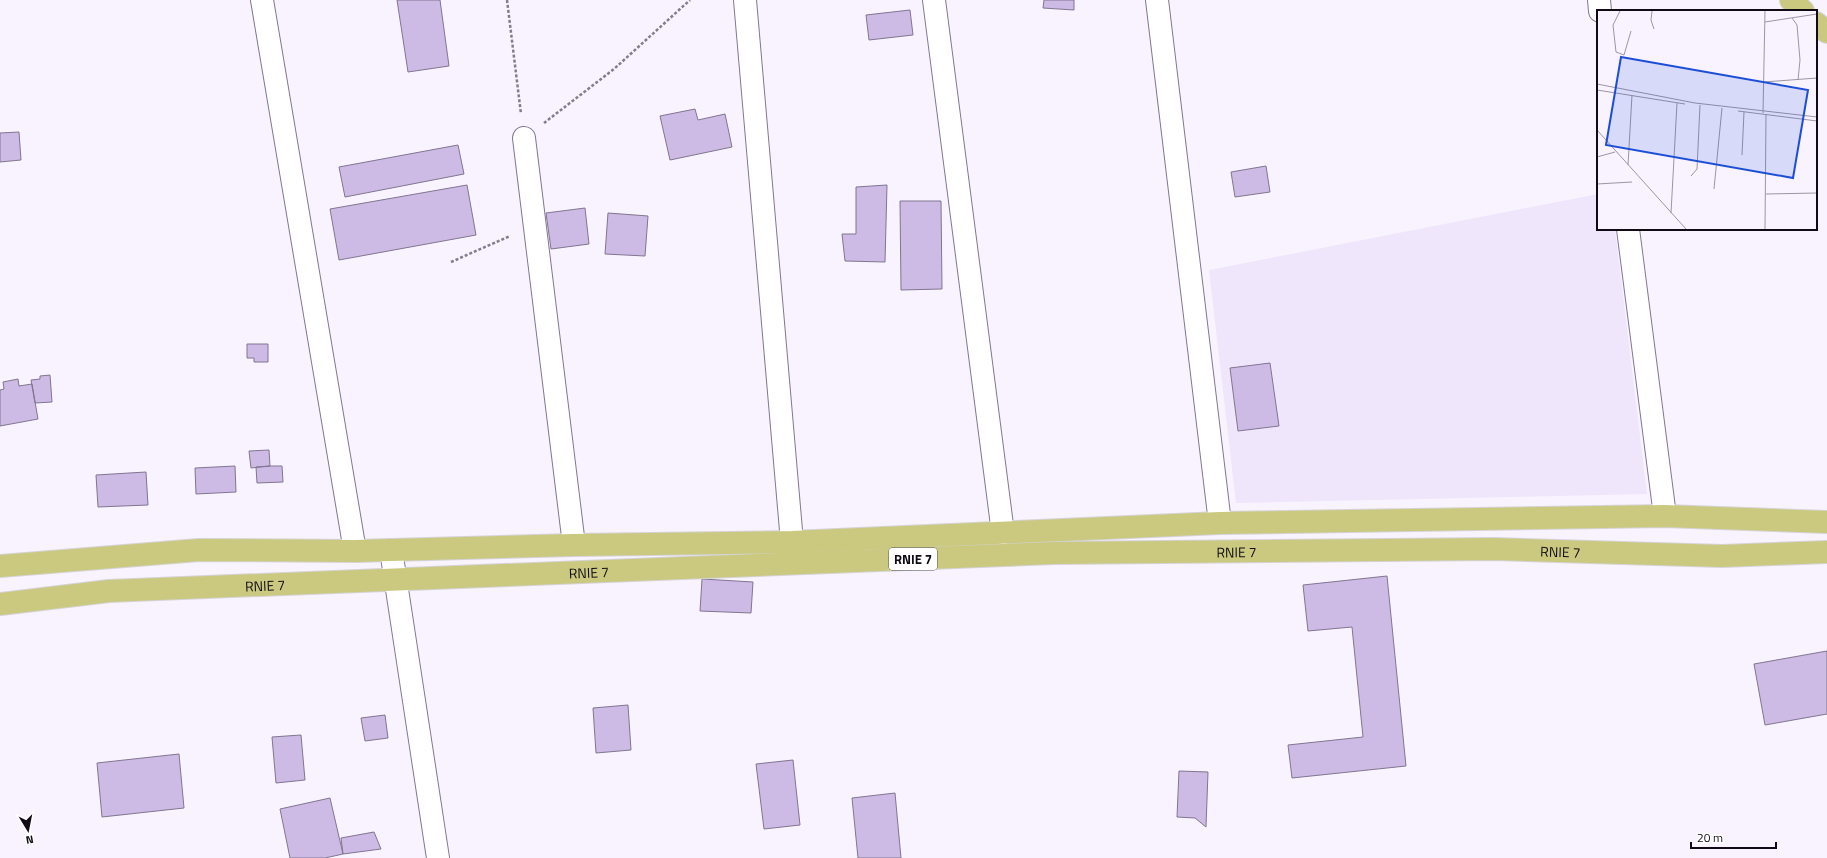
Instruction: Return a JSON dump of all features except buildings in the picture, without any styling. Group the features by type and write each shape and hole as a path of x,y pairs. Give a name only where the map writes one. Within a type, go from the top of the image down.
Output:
{"main road":[{"path":"1790,0 1802,10"},
{"path":"1817,24 1827,32"},
{"name":"RNIE 7","path":"0,566 199,550 355,551 574,545 792,542 1220,523 1665,516 1827,522"},
{"name":"RNIE 7","path":"0,604 109,591 1054,553 1494,550 1722,556 1827,552"}],"street":[{"path":"262,0 355,551"},
{"path":"745,0 792,542"},
{"path":"934,0 1003,533"},
{"path":"1157,0 1220,523"},
{"path":"1599,0 1600,10"},
{"path":"524,138 574,545"},
{"path":"1628,230 1665,516"},
{"path":"391,550 438,858"}],"path":[{"path":"507,0 524,138"},
{"path":"524,138 614,69 690,0"},
{"path":"451,262 534,226"}],"shaded area":[{"path":"1597,194 1597,230 1615,230 1647,494 1236,503 1209,270"}]}
